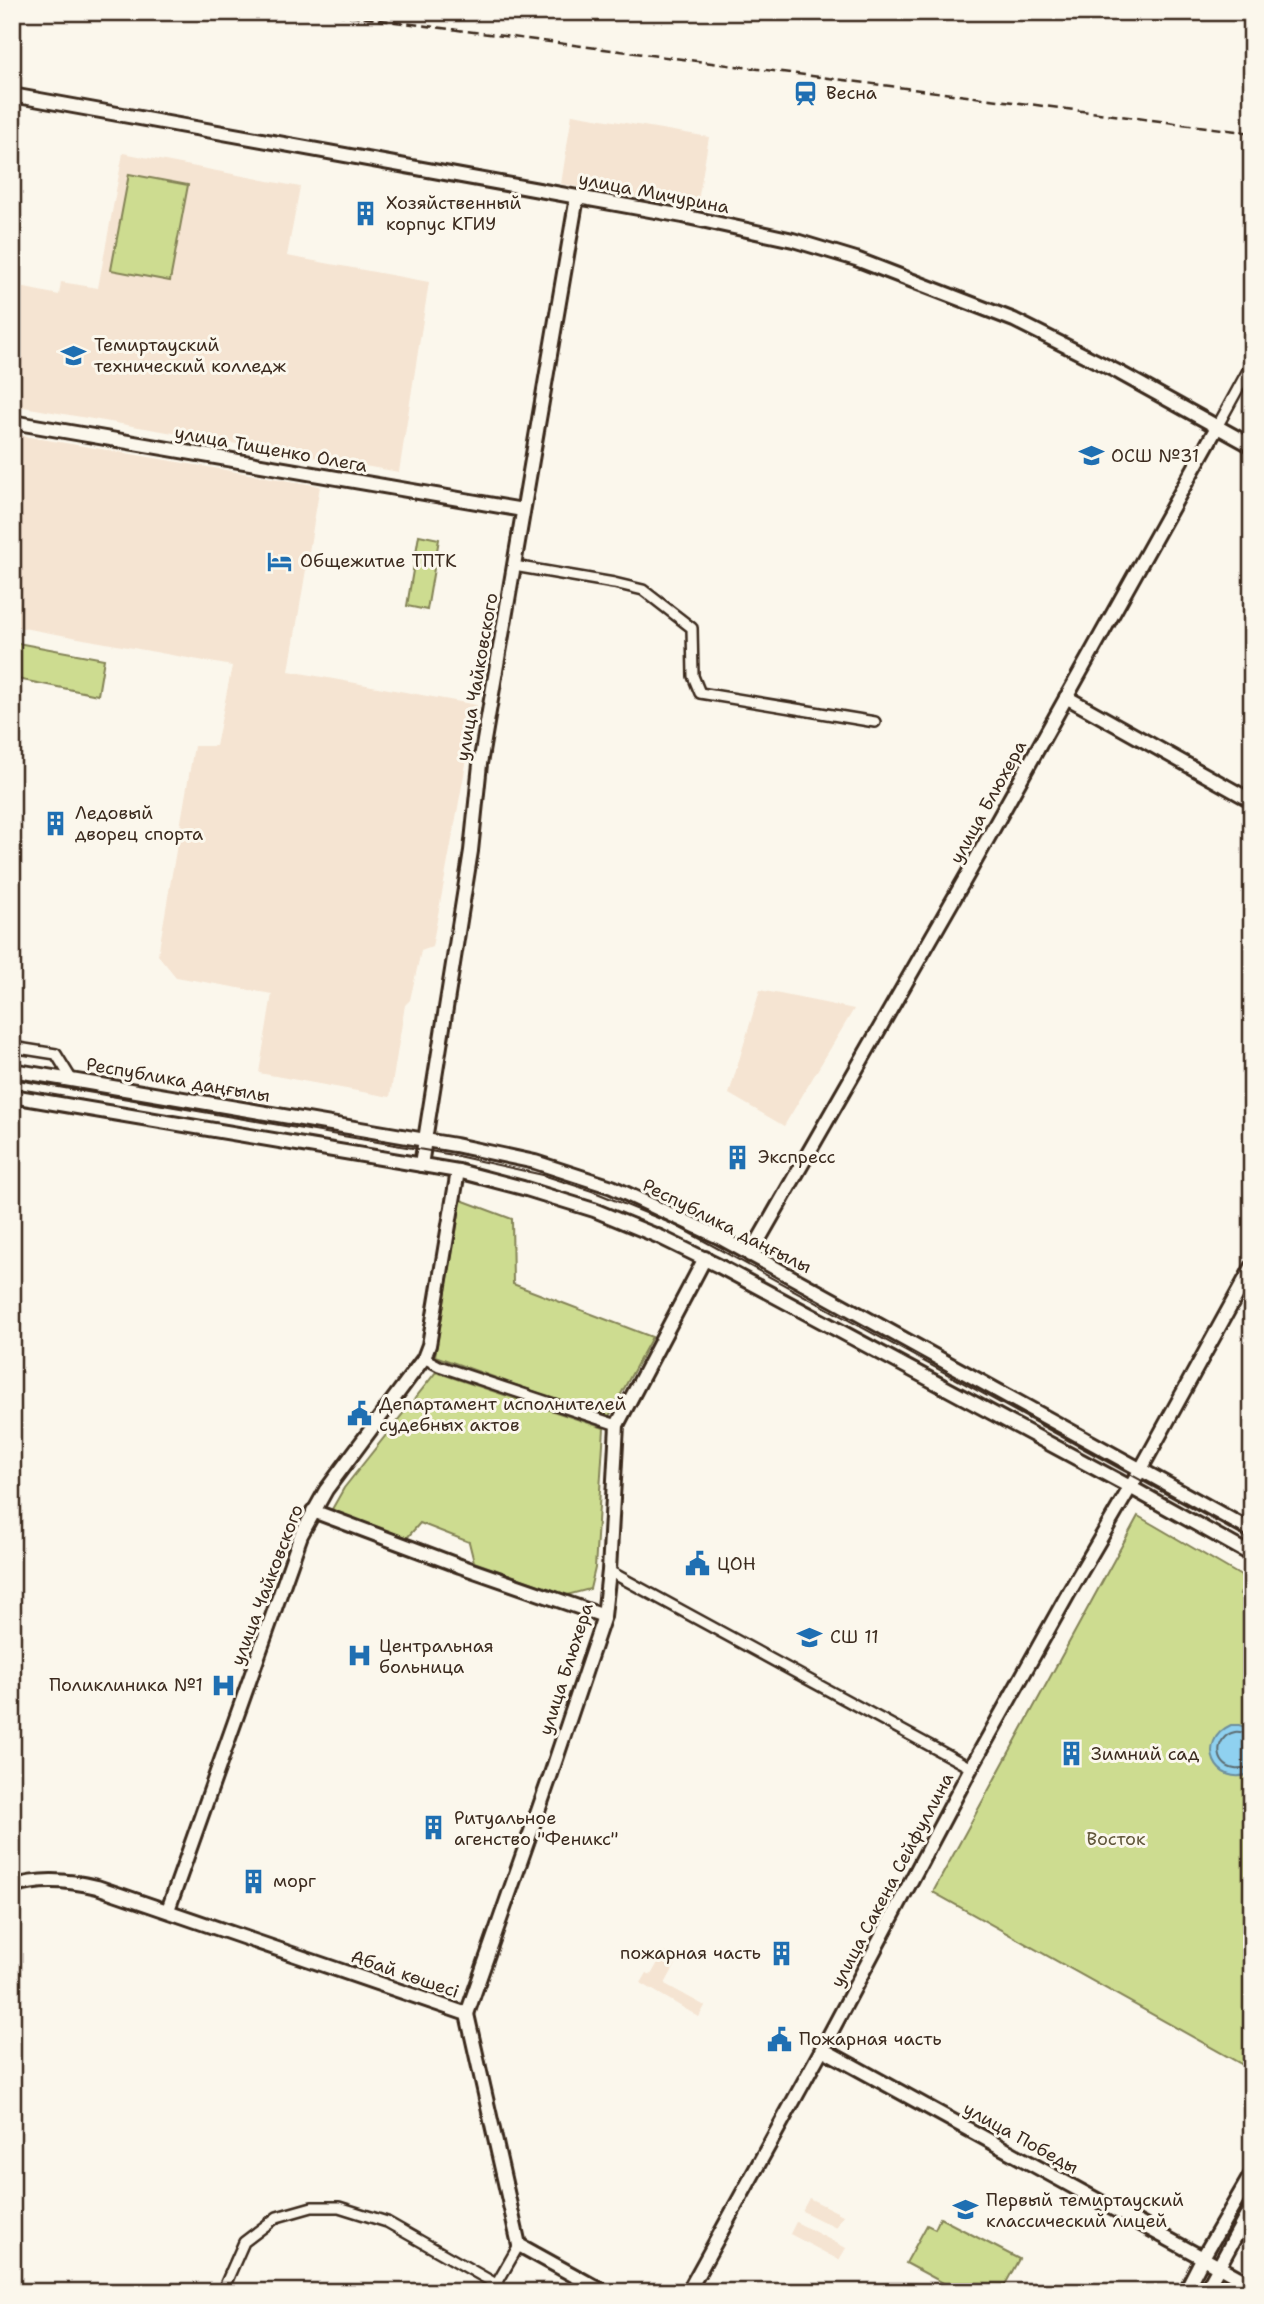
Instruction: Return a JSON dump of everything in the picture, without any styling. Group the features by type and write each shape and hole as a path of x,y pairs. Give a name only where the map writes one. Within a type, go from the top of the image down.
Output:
{"street":[{"name":"улица Мичурина","path":"12,95 740,227 793,240 881,268 1014,320 1120,373 1252,446"},
{"name":"улица Чайковского","path":"421,1165 471,851 480,764 577,197"},
{"name":"улица Блюхера","path":"750,1255 969,872 1252,363"},
{"name":"улица Тищенко Олега","path":"12,422 523,510"},
{"path":"514,566 643,590 692,628 693,676 700,693 875,722"},
{"path":"1066,697 1252,801"},
{"path":"12,1047 56,1054 72,1080"},
{"name":"Республика даңғылы","path":"12,1070 535,1161 612,1188 719,1237 1252,1531"},
{"path":"12,1096 458,1171 594,1210 705,1258 1252,1555"},
{"name":"улица Чайковского","path":"168,1910 301,1535 326,1490 424,1358 433,1321 458,1171"},
{"name":"улица Блюхера","path":"467,2014 604,1616 617,1425 705,1258"},
{"path":"1141,1469 1252,1267"},
{"path":"424,1358 439,1366 617,1425"},
{"name":"улица Сакена Сейфуллина","path":"688,2292 822,2049 971,1768 1141,1469"},
{"path":"313,1511 604,1616"},
{"path":"609,1571 971,1768"},
{"name":"Абай көшесі","path":"12,1887 40,1881 74,1881 168,1910 467,2014 519,2245"},
{"name":"улица Победы","path":"822,2049 1217,2268"},
{"path":"1185,2292 1252,2173"},
{"path":"1205,2292 1252,2206"},
{"path":"222,2292 244,2242 277,2217 312,2207 339,2207 387,2222 494,2288 519,2245 604,2292"},
{"path":"1217,2268 1252,2285"}],"shaded area":[{"path":"572,114 709,137 697,207 561,184"},
{"path":"123,153 300,187 287,256 429,282 399,472 12,405 12,330 20,287 59,295 61,282 98,288"},
{"path":"12,434 320,486 289,671 477,705 432,947 421,951 410,1000 405,1005 390,1097 259,1073 272,994 176,977 158,955 194,746 216,746 232,666 12,626"},
{"path":"760,990 854,1009 784,1126 729,1094"},
{"path":"664,1952 678,1960 665,1984 705,2006 699,2017 641,1983 647,1973 651,1975"},
{"path":"809,2198 843,2215 836,2228 802,2211"},
{"path":"796,2222 846,2248 839,2260 790,2234"}],"green space":[{"path":"129,174 188,185 170,281 111,270"},
{"path":"419,535 439,539 427,610 407,606"},
{"path":"12,642 104,659 98,695 12,678"},
{"path":"461,1200 512,1219 513,1284 652,1337 608,1418 435,1356"},
{"path":"436,1372 604,1428 595,1568 590,1589 567,1595 474,1562 469,1542 420,1523 406,1539 331,1511 344,1488"},
{"name":"Восток","path":"1138,1516 1248,1580 1240,1594 1252,1601 1252,2070 933,1892"},
{"path":"940,2218 1019,2259 1001,2292 960,2292 906,2263 927,2225 935,2229"}],"water":[{"path":"1231,1725 1252,1729 1252,1773 1239,1776 1228,1774 1214,1761 1214,1742 1220,1732"}],"tram line":[{"path":"12,1079 453,1155 543,1175 592,1191 675,1225 1252,1541"}],"railway":[{"path":"319,12 1252,133"}],"place":[{"name":"Весна","path":"806,93"},
{"name":"Хозяйственный корпус КГИУ","path":"366,213"},
{"name":"Темиртауский технический колледж","path":"74,355"},
{"name":"ОСШ №31","path":"1091,456"},
{"name":"Общежитие ТПТК","path":"280,561"},
{"name":"Ледовый дворец спорта","path":"55,823"},
{"name":"Экспресс","path":"738,1157"},
{"name":"Департамент исполнителей судебных актов","path":"359,1414"},
{"name":"ЦОН","path":"697,1564"},
{"name":"СШ 11","path":"810,1637"},
{"name":"Центральная больница","path":"359,1656"},
{"name":"Поликлиника №1","path":"223,1685"},
{"name":"Зимний сад","path":"1071,1754"},
{"name":"Ритуальное агенство \"Феникс\"","path":"434,1828"},
{"name":"морг","path":"253,1881"},
{"name":"пожарная часть","path":"781,1953"},
{"name":"Пожарная часть","path":"779,2039"},
{"name":"Первый темиртауский классический лицей","path":"966,2210"}]}
